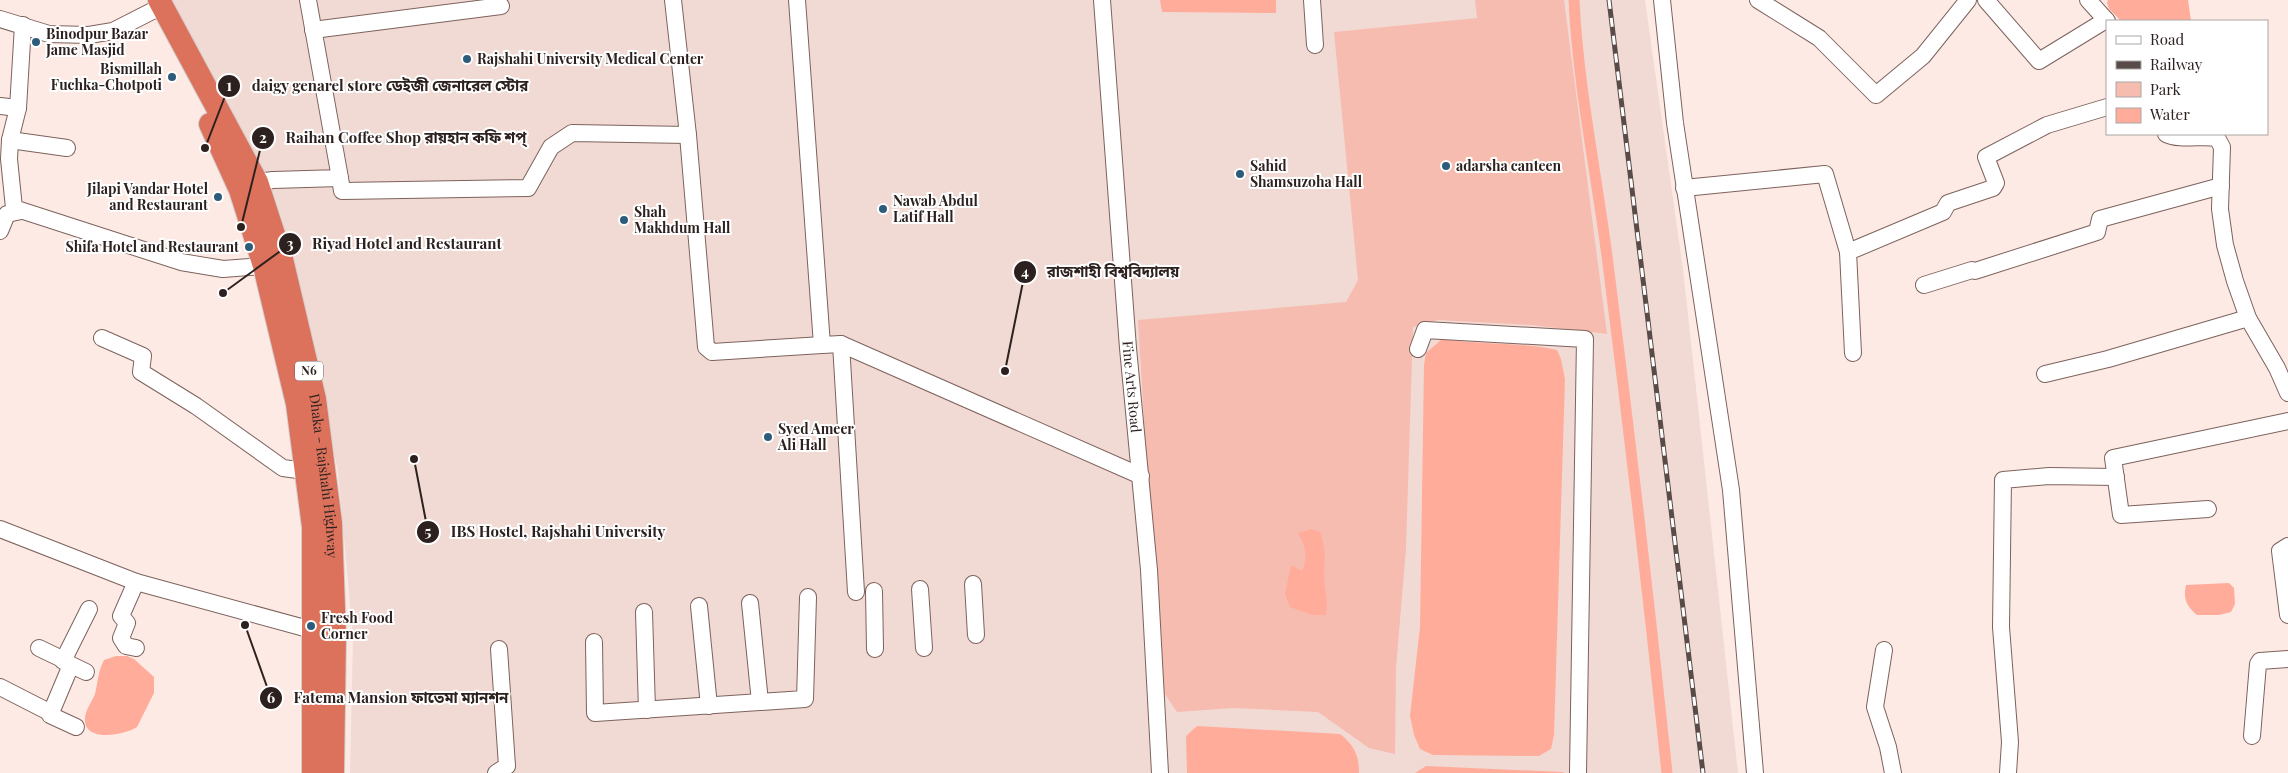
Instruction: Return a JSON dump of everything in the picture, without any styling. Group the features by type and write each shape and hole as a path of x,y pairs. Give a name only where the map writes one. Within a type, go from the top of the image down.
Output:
{"highway":[{"name":"Dhaka - Rajshahi Highway","path":"153,5 258,182 282,259 315,398 331,523 313,773"},
{"name":"Dhaka - Rajshahi Highway","path":"153,5 240,190 264,266 296,404 324,634 333,773"}],"street":[{"path":"308,0 342,191 528,188 550,147 572,133 688,134"},
{"path":"673,0 688,134 708,350 712,352 759,350 841,344 1141,476"},
{"path":"797,0 822,345"},
{"name":"Fine Arts Road","path":"1102,0 1128,348 1150,580 1160,773"},
{"path":"1312,0 1316,46"},
{"path":"1662,0 1684,188 1731,490 1755,773"},
{"path":"1758,0 1819,38 1876,95 1923,56 1968,0"},
{"path":"1986,0 2039,61 2106,21 2088,0"},
{"path":"313,30 504,4"},
{"path":"0,19 49,34 90,35 113,31 153,5"},
{"path":"23,26 18,108 10,140 9,159 14,208 181,262 223,269 264,266"},
{"path":"0,106 18,108"},
{"path":"1848,252 1943,212 1948,204 1993,188 1996,183 1986,157 2047,125 2106,106"},
{"path":"2168,135 2172,137 2206,136 2217,138 2222,148 2220,209 2224,245 2248,318 2277,368 2288,393"},
{"path":"10,140 67,148"},
{"path":"1684,188 1825,174 1848,252 1853,353"},
{"path":"258,182 340,178"},
{"path":"1924,285 1972,270 1975,272 2097,232 2100,219 2222,186"},
{"path":"0,232 7,214 21,211"},
{"path":"2045,374 2108,360 2248,318"},
{"path":"1418,349 1425,330 1585,339 1578,773"},
{"path":"102,338 143,356 141,372 196,406 283,468 305,471"},
{"path":"841,344 856,592"},
{"path":"2208,509 2121,515 2113,458 2288,420"},
{"path":"2008,773 2010,742 2001,626 2003,480 2049,476 2116,476"},
{"path":"0,529 136,582 324,634"},
{"path":"2288,546 2280,550 2288,615"},
{"path":"136,582 121,616 127,623 121,638 126,646 136,648"},
{"path":"973,584 976,636"},
{"path":"920,588 924,648"},
{"path":"874,591 875,649"},
{"path":"594,642 595,714 805,699 808,597"},
{"path":"750,603 760,702"},
{"path":"699,606 709,706"},
{"path":"51,712 74,665 89,609"},
{"path":"644,612 647,710"},
{"path":"39,648 74,665"},
{"path":"496,773 507,766 499,648"},
{"path":"1884,650 1874,707 1888,747 1893,773"},
{"path":"2252,736 2258,664 2260,661 2288,659"},
{"path":"0,687 51,712 50,715 76,727"}],"shaded area":[{"path":"168,0 1645,0 1683,269 1738,773 350,773 353,637 338,472 290,248"}],"green space":[{"path":"1475,0 1564,0 1607,334 1531,325 1438,320 1413,327 1406,549 1396,668 1395,754 1369,748 1318,712 1233,708 1177,712 1160,687 1138,320 1346,302 1358,280 1334,32 1477,18"}],"water":[{"path":"1160,0 1276,0 1276,13 1162,12"},
{"path":"2108,0 2188,0 2191,20 2120,20 2109,9"},
{"path":"1442,339 1543,347 1557,350 1561,359 1565,379 1554,735 1551,749 1539,756 1433,755 1420,749 1414,735 1410,716 1420,627 1424,365 1426,353"},
{"path":"1311,529 1320,532 1324,548 1326,615 1312,615 1290,607 1285,594 1291,565 1302,571 1305,561 1303,542 1298,533"},
{"path":"2229,583 2234,588 2235,604 2231,612 2219,615 2197,615 2188,605 2185,598 2186,585"},
{"path":"116,656 127,656 134,659 154,677 154,693 137,727 115,734 98,734 91,732 86,727 85,716 95,694 99,672 104,660"},
{"path":"1197,726 1340,734 1355,751 1359,773 1187,773 1186,736"},
{"path":"1426,766 1562,772 1565,773 1415,773"}],"waterway":[{"path":"1574,0 1583,96 1607,256 1631,450 1667,773"}],"railway":[{"path":"1609,0 1703,773"}],"place":[{"name":"Binodpur Bazar Jame Masjid","path":"36,42"},
{"name":"Rajshahi University Medical Center","path":"467,59"},
{"name":"Bismillah Fuchka-Chotpoti","path":"172,77"},
{"name":"daigy genarel store ডেইজী জেনারেল স্টোর","path":"205,148"},
{"name":"adarsha canteen","path":"1446,166"},
{"name":"Sahid Shamsuzoha Hall","path":"1240,174"},
{"name":"Jilapi Vandar Hotel and Restaurant","path":"218,197"},
{"name":"Nawab Abdul Latif Hall","path":"883,209"},
{"name":"Shah Makhdum Hall","path":"624,220"},
{"name":"Raihan Coffee Shop রায়হান কফি শপ্","path":"241,227"},
{"name":"Shifa Hotel and Restaurant","path":"249,247"},
{"name":"Riyad Hotel and Restaurant","path":"223,293"},
{"name":"রাজশাহী বিশ্ববিদ্যালয়","path":"1005,371"},
{"name":"Syed Ameer Ali Hall","path":"768,437"},
{"name":"IBS Hostel, Rajshahi University","path":"414,459"},
{"name":"Fatema Mansion ফাতেমা ম্যানশন","path":"245,625"},
{"name":"Fresh Food Corner","path":"311,626"}]}
